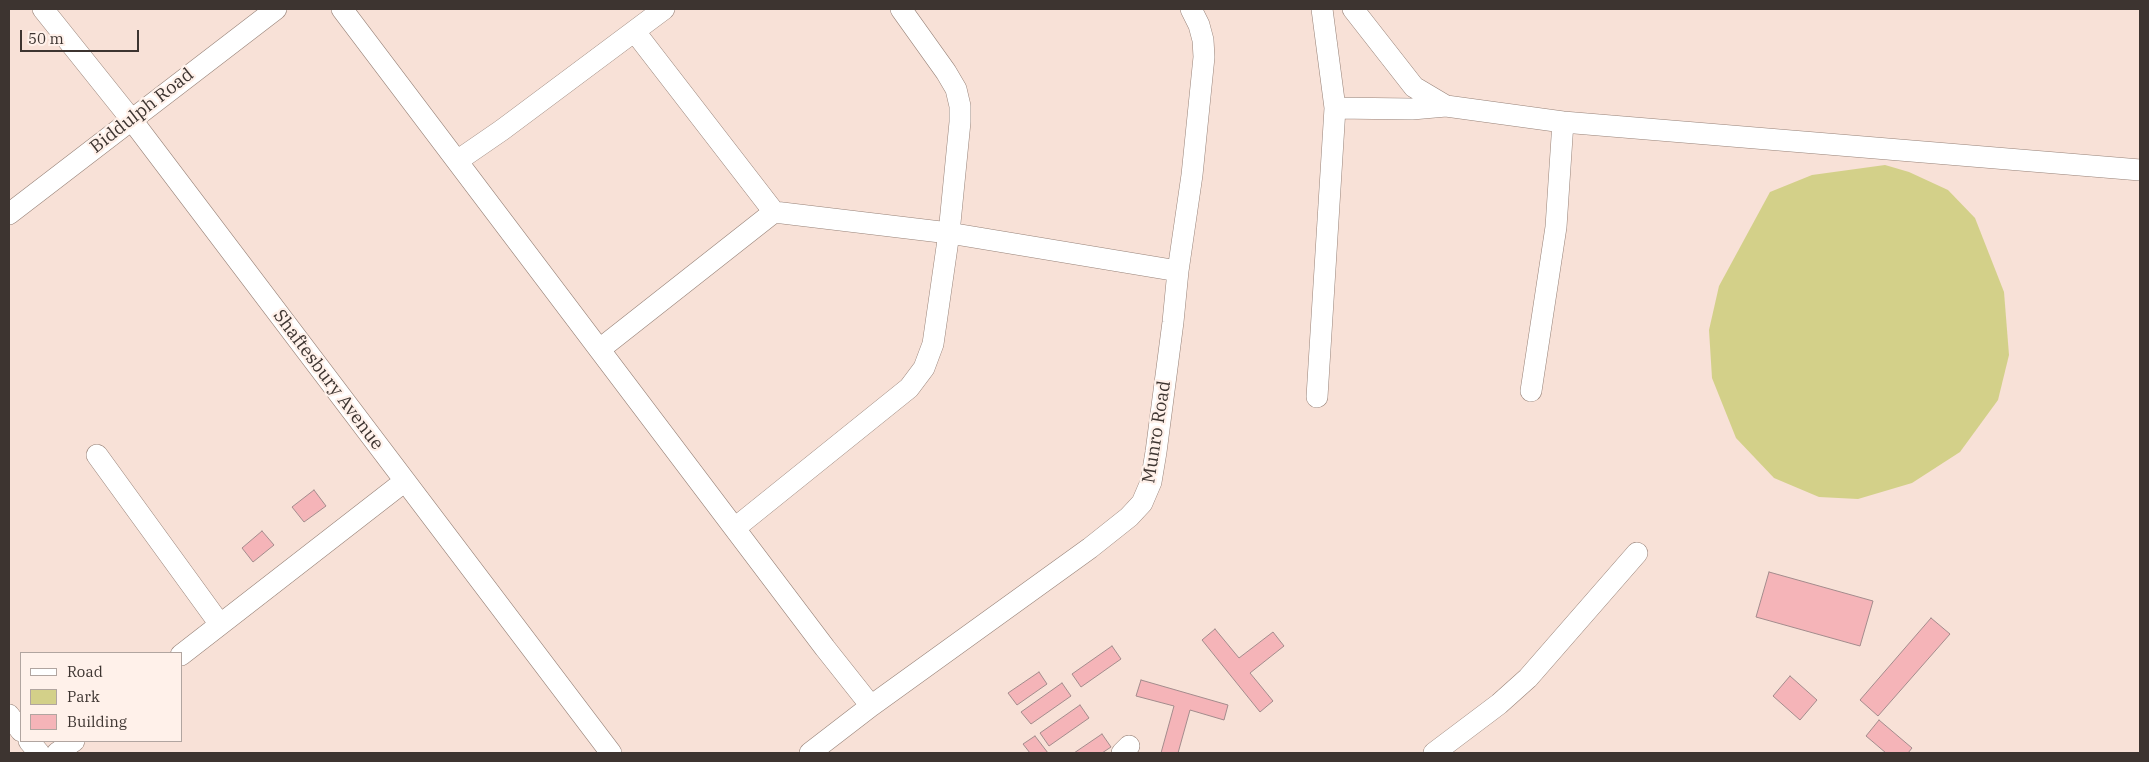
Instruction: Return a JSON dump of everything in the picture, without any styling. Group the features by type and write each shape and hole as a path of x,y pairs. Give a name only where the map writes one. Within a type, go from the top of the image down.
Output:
{"street":[{"name":"Shaftesbury Avenue","path":"43,9 131,119 611,753"},
{"name":"Biddulph Road","path":"9,214 276,9"},
{"path":"342,9 825,648 872,706"},
{"path":"457,162 664,9"},
{"path":"735,528 888,406 914,381 924,368 933,344 949,233 960,106 956,89 946,72 901,9"},
{"name":"Munro Road","path":"810,753 1090,548 1129,518 1142,503 1151,482 1156,452 1178,271 1192,175 1204,57 1203,40 1199,25 1191,9"},
{"path":"1317,397 1335,108 1322,9"},
{"path":"1353,9 1414,87 1446,106"},
{"path":"635,32 774,212"},
{"path":"1335,108 1412,109 1446,106 1563,122 2140,170"},
{"path":"1531,391 1556,226 1563,122"},
{"path":"600,349 774,212 949,233 1178,271"},
{"path":"97,455 219,624"},
{"path":"182,654 405,481"},
{"path":"1434,753 1499,704 1528,678 1637,553"},
{"path":"9,715 20,730"},
{"path":"30,742 39,753"},
{"path":"57,753 73,742"}],"green space":[{"path":"1885,165 1909,172 1948,190 1975,218 2004,292 2009,355 1998,400 1960,452 1912,483 1858,499 1819,497 1774,478 1736,438 1712,378 1709,330 1719,286 1770,192 1812,175"}],"building":[{"path":"314,490 326,506 304,522 292,507"},
{"path":"262,531 274,545 253,562 242,548"},
{"path":"1769,572 1873,601 1860,646 1756,617"},
{"path":"1931,618 1950,634 1878,716 1860,700"},
{"path":"1215,629 1239,658 1273,632 1284,646 1250,673 1273,701 1260,712 1202,640"},
{"path":"1112,646 1121,659 1081,687 1072,674"},
{"path":"1039,672 1047,684 1017,705 1008,693"},
{"path":"1790,676 1817,700 1800,720 1773,696"},
{"path":"1141,680 1228,705 1224,720 1190,710 1178,753 1161,753 1174,706 1136,696"},
{"path":"1062,683 1071,696 1031,724 1021,712"},
{"path":"1080,705 1089,718 1049,746 1040,733"},
{"path":"1879,720 1912,748 1908,753 1886,753 1866,736"},
{"path":"1102,734 1111,747 1102,753 1074,753"},
{"path":"1035,736 1048,753 1030,753 1023,744"}]}
